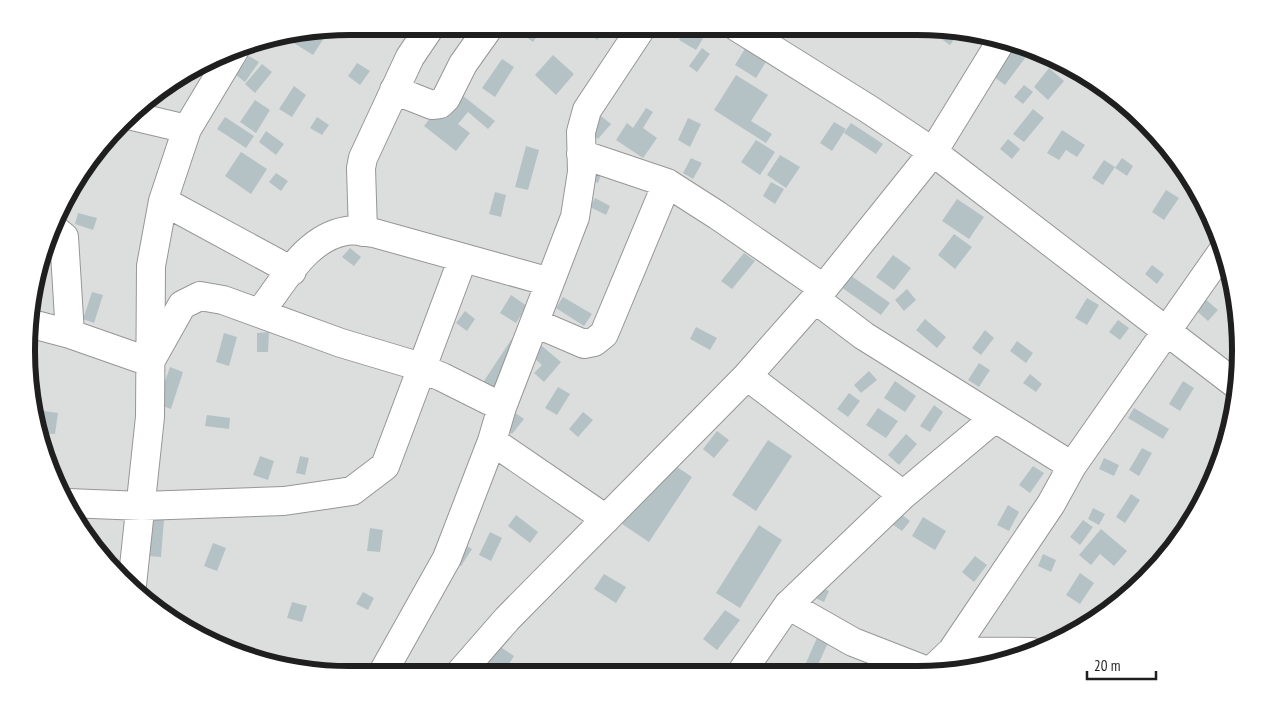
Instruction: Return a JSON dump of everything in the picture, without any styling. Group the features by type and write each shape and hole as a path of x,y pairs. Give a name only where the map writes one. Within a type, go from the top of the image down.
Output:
{"street":[{"path":"363,232 361,168 394,90 410,57 425,35"},
{"path":"394,90 432,106 440,104 446,98 463,64 484,35"},
{"path":"386,666 447,558 575,216 582,172 581,132 587,110 637,35"},
{"path":"750,35 933,152 1081,268 1230,380"},
{"path":"466,666 507,619 746,376 819,294 933,152 998,46"},
{"path":"133,579 150,417 151,266 163,201 187,129 229,60"},
{"path":"137,117 187,129"},
{"path":"581,154 666,184 718,215 819,294 864,336 1072,466"},
{"path":"535,323 584,344 594,342 604,334 666,184"},
{"path":"163,201 292,271"},
{"path":"260,312 306,252 321,240 347,231 363,232 550,282"},
{"path":"58,232 64,237 70,334"},
{"path":"75,503 142,506 284,501 352,491 385,466 463,258"},
{"path":"938,665 952,652 1052,504 1072,466 1218,258"},
{"path":"150,362 182,305 200,296 223,300 260,312 422,369 502,407"},
{"path":"36,325 70,334 150,362"},
{"path":"746,376 903,495"},
{"path":"746,666 788,605 903,495 995,418"},
{"path":"492,441 606,519"},
{"path":"788,605 853,642 915,666"},
{"path":"952,652 1008,652"}],"shaded area":[{"path":"330,36 937,36 978,41 998,46 1037,59 1074,77 1125,113 1167,158 1190,193 1199,211 1208,230 1221,269 1226,289 1231,330 1232,350 1229,392 1226,412 1215,452 1190,508 1167,543 1140,574 1092,613 1037,642 998,655 958,663 916,666 330,665 289,660 269,655 230,642 193,624 142,588 113,559 88,526 59,471 46,432 38,392 35,350 41,289 59,230 77,193 113,142 142,113 175,88 230,59 289,41"}],"building":[{"path":"524,35 538,35 533,42"},
{"path":"592,35 601,35 597,40"},
{"path":"682,35 705,35 696,50 679,40"},
{"path":"937,36 955,38 950,45"},
{"path":"322,37 324,38 313,55 290,41"},
{"path":"746,47 767,60 756,78 735,65"},
{"path":"702,48 710,54 697,72 689,66"},
{"path":"1012,50 1027,55 1005,85 993,76"},
{"path":"553,55 574,74 556,95 535,75"},
{"path":"249,56 259,62 245,82 236,75"},
{"path":"502,59 514,67 495,97 482,88"},
{"path":"357,63 370,71 360,85 348,76"},
{"path":"262,64 272,72 255,93 245,84"},
{"path":"1049,68 1064,81 1048,100 1034,87"},
{"path":"736,75 768,95 751,121 772,134 766,143 714,110"},
{"path":"1024,85 1033,92 1023,104 1014,97"},
{"path":"294,86 306,95 292,117 279,109"},
{"path":"453,88 495,121 488,129 468,112 458,124 470,133 456,151 424,126"},
{"path":"255,100 270,110 256,133 240,122"},
{"path":"646,108 653,112 643,128 657,138 643,158 616,140 627,123 633,128"},
{"path":"1033,109 1044,118 1024,142 1013,134"},
{"path":"601,116 611,124 598,139 588,130"},
{"path":"225,117 254,136 246,148 217,129"},
{"path":"317,117 329,125 322,135 310,128"},
{"path":"688,118 701,124 690,147 678,140"},
{"path":"834,122 846,129 832,151 820,143"},
{"path":"851,123 883,144 876,154 844,133"},
{"path":"1062,130 1085,145 1077,157 1066,150 1059,160 1047,153"},
{"path":"266,131 284,144 276,155 259,142"},
{"path":"1008,139 1020,149 1012,159 1000,149"},
{"path":"756,140 775,152 760,175 741,162"},
{"path":"526,146 539,150 528,190 515,187"},
{"path":"241,152 267,169 251,194 225,176"},
{"path":"780,155 800,167 786,188 767,175"},
{"path":"691,158 702,163 693,179 683,173"},
{"path":"1122,158 1133,166 1127,176 1115,168"},
{"path":"1104,160 1115,167 1103,185 1092,178"},
{"path":"604,168 598,183 584,178"},
{"path":"276,173 288,181 281,191 269,182"},
{"path":"771,182 784,189 775,204 763,196"},
{"path":"1166,190 1179,198 1164,220 1152,212"},
{"path":"495,192 506,195 501,217 489,214"},
{"path":"595,198 610,206 606,215 590,207"},
{"path":"957,199 984,217 969,239 942,221"},
{"path":"78,213 97,218 93,230 75,224"},
{"path":"954,234 972,247 955,269 938,255"},
{"path":"350,248 361,257 354,266 342,257"},
{"path":"744,253 755,261 732,289 721,281"},
{"path":"893,255 911,268 894,290 876,277"},
{"path":"1152,265 1164,274 1157,284 1145,274"},
{"path":"850,275 890,303 881,315 841,287"},
{"path":"907,289 916,300 904,311 895,300"},
{"path":"92,292 103,295 94,323 83,319"},
{"path":"1197,292 1218,310 1208,321 1188,303"},
{"path":"511,295 527,306 516,323 500,313"},
{"path":"563,297 592,314 584,326 556,308"},
{"path":"1087,298 1099,305 1087,325 1075,318"},
{"path":"465,311 475,319 467,331 456,323"},
{"path":"925,319 946,337 937,348 916,330"},
{"path":"1118,320 1129,328 1120,340 1109,332"},
{"path":"696,327 717,338 710,350 690,339"},
{"path":"985,330 994,338 981,355 972,348"},
{"path":"517,331 528,339 492,395 480,387"},
{"path":"269,332 268,352 257,352 257,333"},
{"path":"224,333 237,337 229,366 216,362"},
{"path":"536,341 561,362 544,382 534,373 542,365 527,352"},
{"path":"1017,341 1033,353 1026,363 1010,351"},
{"path":"979,363 990,370 979,387 968,380"},
{"path":"170,367 183,372 171,409 157,404"},
{"path":"869,371 877,380 861,393 854,385"},
{"path":"1030,374 1042,384 1036,392 1023,383"},
{"path":"895,381 916,396 905,412 884,398"},
{"path":"1183,381 1194,388 1180,411 1169,404"},
{"path":"558,387 570,394 557,415 545,408"},
{"path":"849,393 860,401 848,417 837,409"},
{"path":"491,396 524,419 512,434 481,411"},
{"path":"934,405 943,412 930,432 920,426"},
{"path":"878,408 898,421 886,438 866,425"},
{"path":"1134,408 1169,429 1163,439 1128,418"},
{"path":"41,410 58,413 55,434 46,433 44,424 45,415 42,415"},
{"path":"583,412 593,420 578,437 569,429"},
{"path":"207,415 230,418 229,429 205,426"},
{"path":"717,431 729,440 714,458 703,449"},
{"path":"906,434 917,444 899,465 888,455"},
{"path":"768,440 792,456 756,511 732,495"},
{"path":"1142,448 1152,453 1139,476 1129,470"},
{"path":"260,456 274,461 268,480 253,475"},
{"path":"300,456 309,458 305,475 296,473"},
{"path":"1104,458 1119,465 1114,476 1099,469"},
{"path":"665,459 692,477 649,542 622,524"},
{"path":"1033,466 1044,473 1030,493 1019,485"},
{"path":"1131,494 1140,500 1125,523 1116,517"},
{"path":"1008,505 1019,512 1009,531 997,525"},
{"path":"1093,508 1105,514 1099,525 1088,519"},
{"path":"897,511 910,521 902,531 889,522"},
{"path":"516,515 538,532 530,543 508,526"},
{"path":"923,517 946,531 935,550 912,536"},
{"path":"150,519 164,520 161,557 147,556"},
{"path":"1083,520 1093,527 1080,545 1070,537"},
{"path":"759,525 782,540 740,608 716,593"},
{"path":"370,528 383,530 380,552 367,551"},
{"path":"1101,529 1127,551 1114,566 1100,554 1091,565 1079,555"},
{"path":"490,532 502,538 491,561 479,555"},
{"path":"213,543 226,548 217,571 204,566"},
{"path":"461,543 472,549 461,566 451,560"},
{"path":"1043,554 1056,560 1051,572 1038,566"},
{"path":"975,556 987,565 974,582 962,572"},
{"path":"1080,573 1094,583 1080,604 1066,595"},
{"path":"604,574 626,587 616,603 594,589"},
{"path":"812,584 829,591 824,602 808,595"},
{"path":"363,592 374,598 368,610 356,604"},
{"path":"292,602 307,606 302,622 287,618"},
{"path":"725,610 740,620 717,650 703,639"},
{"path":"820,631 831,636 817,666 806,663"},
{"path":"499,646 514,656 508,666 486,666"}]}
